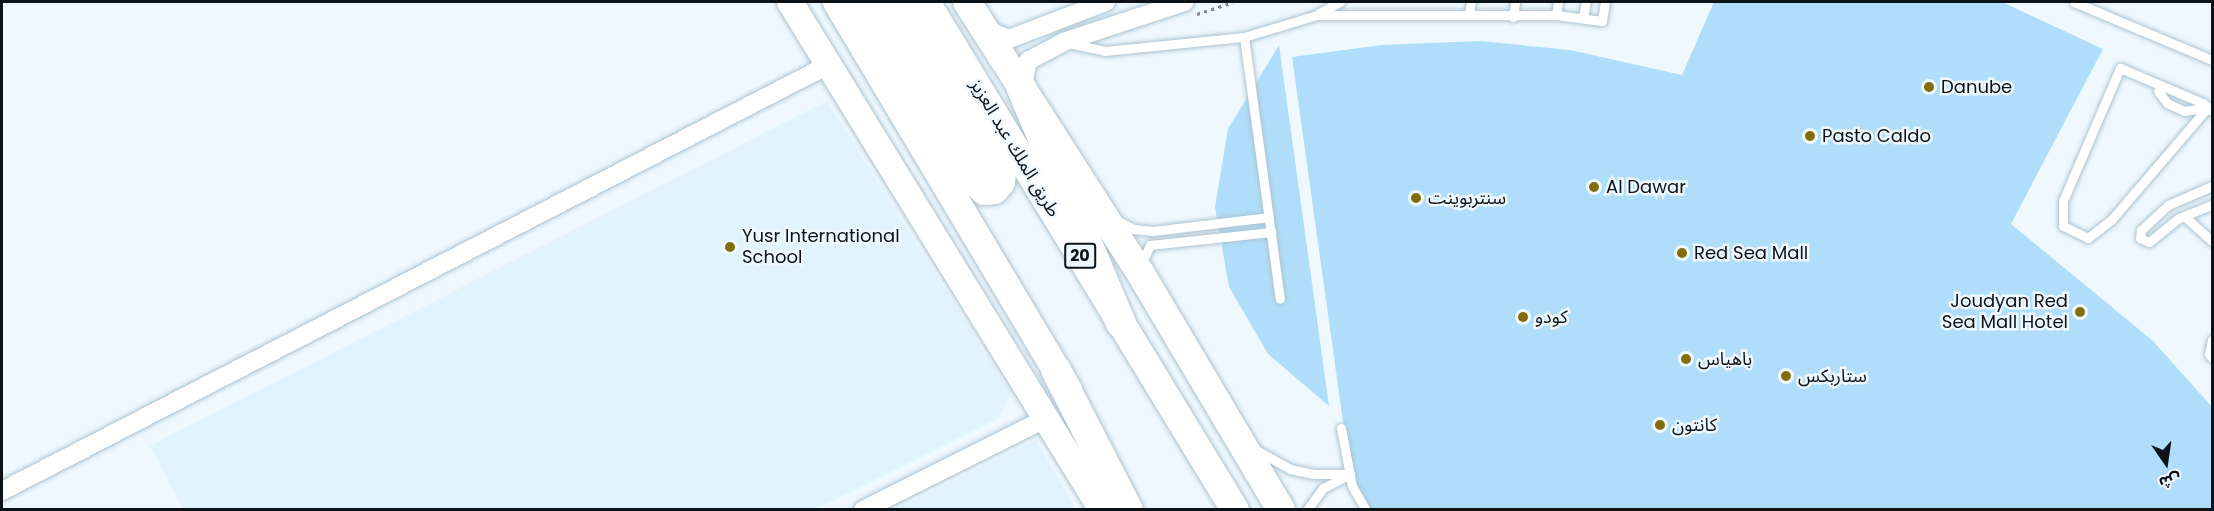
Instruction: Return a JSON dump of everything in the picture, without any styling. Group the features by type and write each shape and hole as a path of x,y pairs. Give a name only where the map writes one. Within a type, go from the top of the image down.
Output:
{"highway":[{"path":"867,2 976,182 985,189 994,189 1000,183 1001,172 897,2"},
{"path":"1022,89 1120,323"},
{"path":"1056,370 1128,510"}],"main road":[{"path":"790,2 1102,510"},
{"path":"837,2 1142,510"},
{"name":"طريق الملك عبد العزيز","path":"926,2 1120,323 1155,375 1235,510"},
{"path":"967,2 1138,269 1281,510"},
{"path":"1155,375 1258,510"}],"street":[{"path":"983,28 1009,39 1106,2"},
{"path":"1022,89 1028,61 1063,42 1185,2"},
{"path":"2,491 828,65"},
{"path":"863,510 1045,419"}],"lane":[{"path":"1063,42 1105,51 1244,37 1317,15 1340,2"},
{"path":"1469,14 1471,2"},
{"path":"1514,17 1515,2"},
{"path":"1556,15 1558,2"},
{"path":"1583,17 1586,2"},
{"path":"1317,15 1469,14 1514,17 1556,15 1602,21 1605,2"},
{"path":"2074,2 2212,60"},
{"path":"1244,37 1280,299"},
{"path":"2120,68 2210,109 2111,220 2088,238 2063,226 2063,201 2120,68"},
{"path":"2158,91 2167,103 2184,111 2210,109"},
{"path":"2197,193 2208,207 2184,216 2149,242 2140,238 2141,230 2168,205 2212,186"},
{"path":"1100,208 1134,229 1153,231 1269,217"},
{"path":"2184,216 2210,239"},
{"path":"1138,269 1150,245 1271,232"},
{"path":"2212,339 2209,354 2212,358"},
{"path":"1341,428 1352,486 1366,510"},
{"path":"1238,437 1290,469 1313,474 1350,474"},
{"path":"1306,510 1323,488 1350,474"}],"shaded area":[{"name":"Yusr International School","path":"827,101 1010,393 1000,417 816,509 183,509 150,446"},
{"path":"1036,440 1076,509 896,509"}],"building":[{"name":"Red Sea Mall","path":"1714,2 2002,2 2103,49 2011,224 2153,341 2212,407 2212,510 1367,510 1352,486 1292,57 1381,45 1480,41 1570,50 1682,75"},
{"path":"1279,45 1329,406 1268,354 1229,287 1215,207 1228,129"}],"place":[{"name":"Danube","path":"1929,87"},
{"name":"Pasto Caldo","path":"1810,136"},
{"name":"Al Dawar","path":"1594,187"},
{"name":"سنتربوينت","path":"1416,198"},
{"name":"Yusr International School","path":"730,247"},
{"name":"Red Sea Mall","path":"1682,253"},
{"name":"Joudyan Red Sea Mall Hotel","path":"2080,312"},
{"name":"كودو","path":"1523,317"},
{"name":"باهياس","path":"1686,359"},
{"name":"ستاربكس","path":"1786,376"},
{"name":"كانتون","path":"1660,425"}]}
